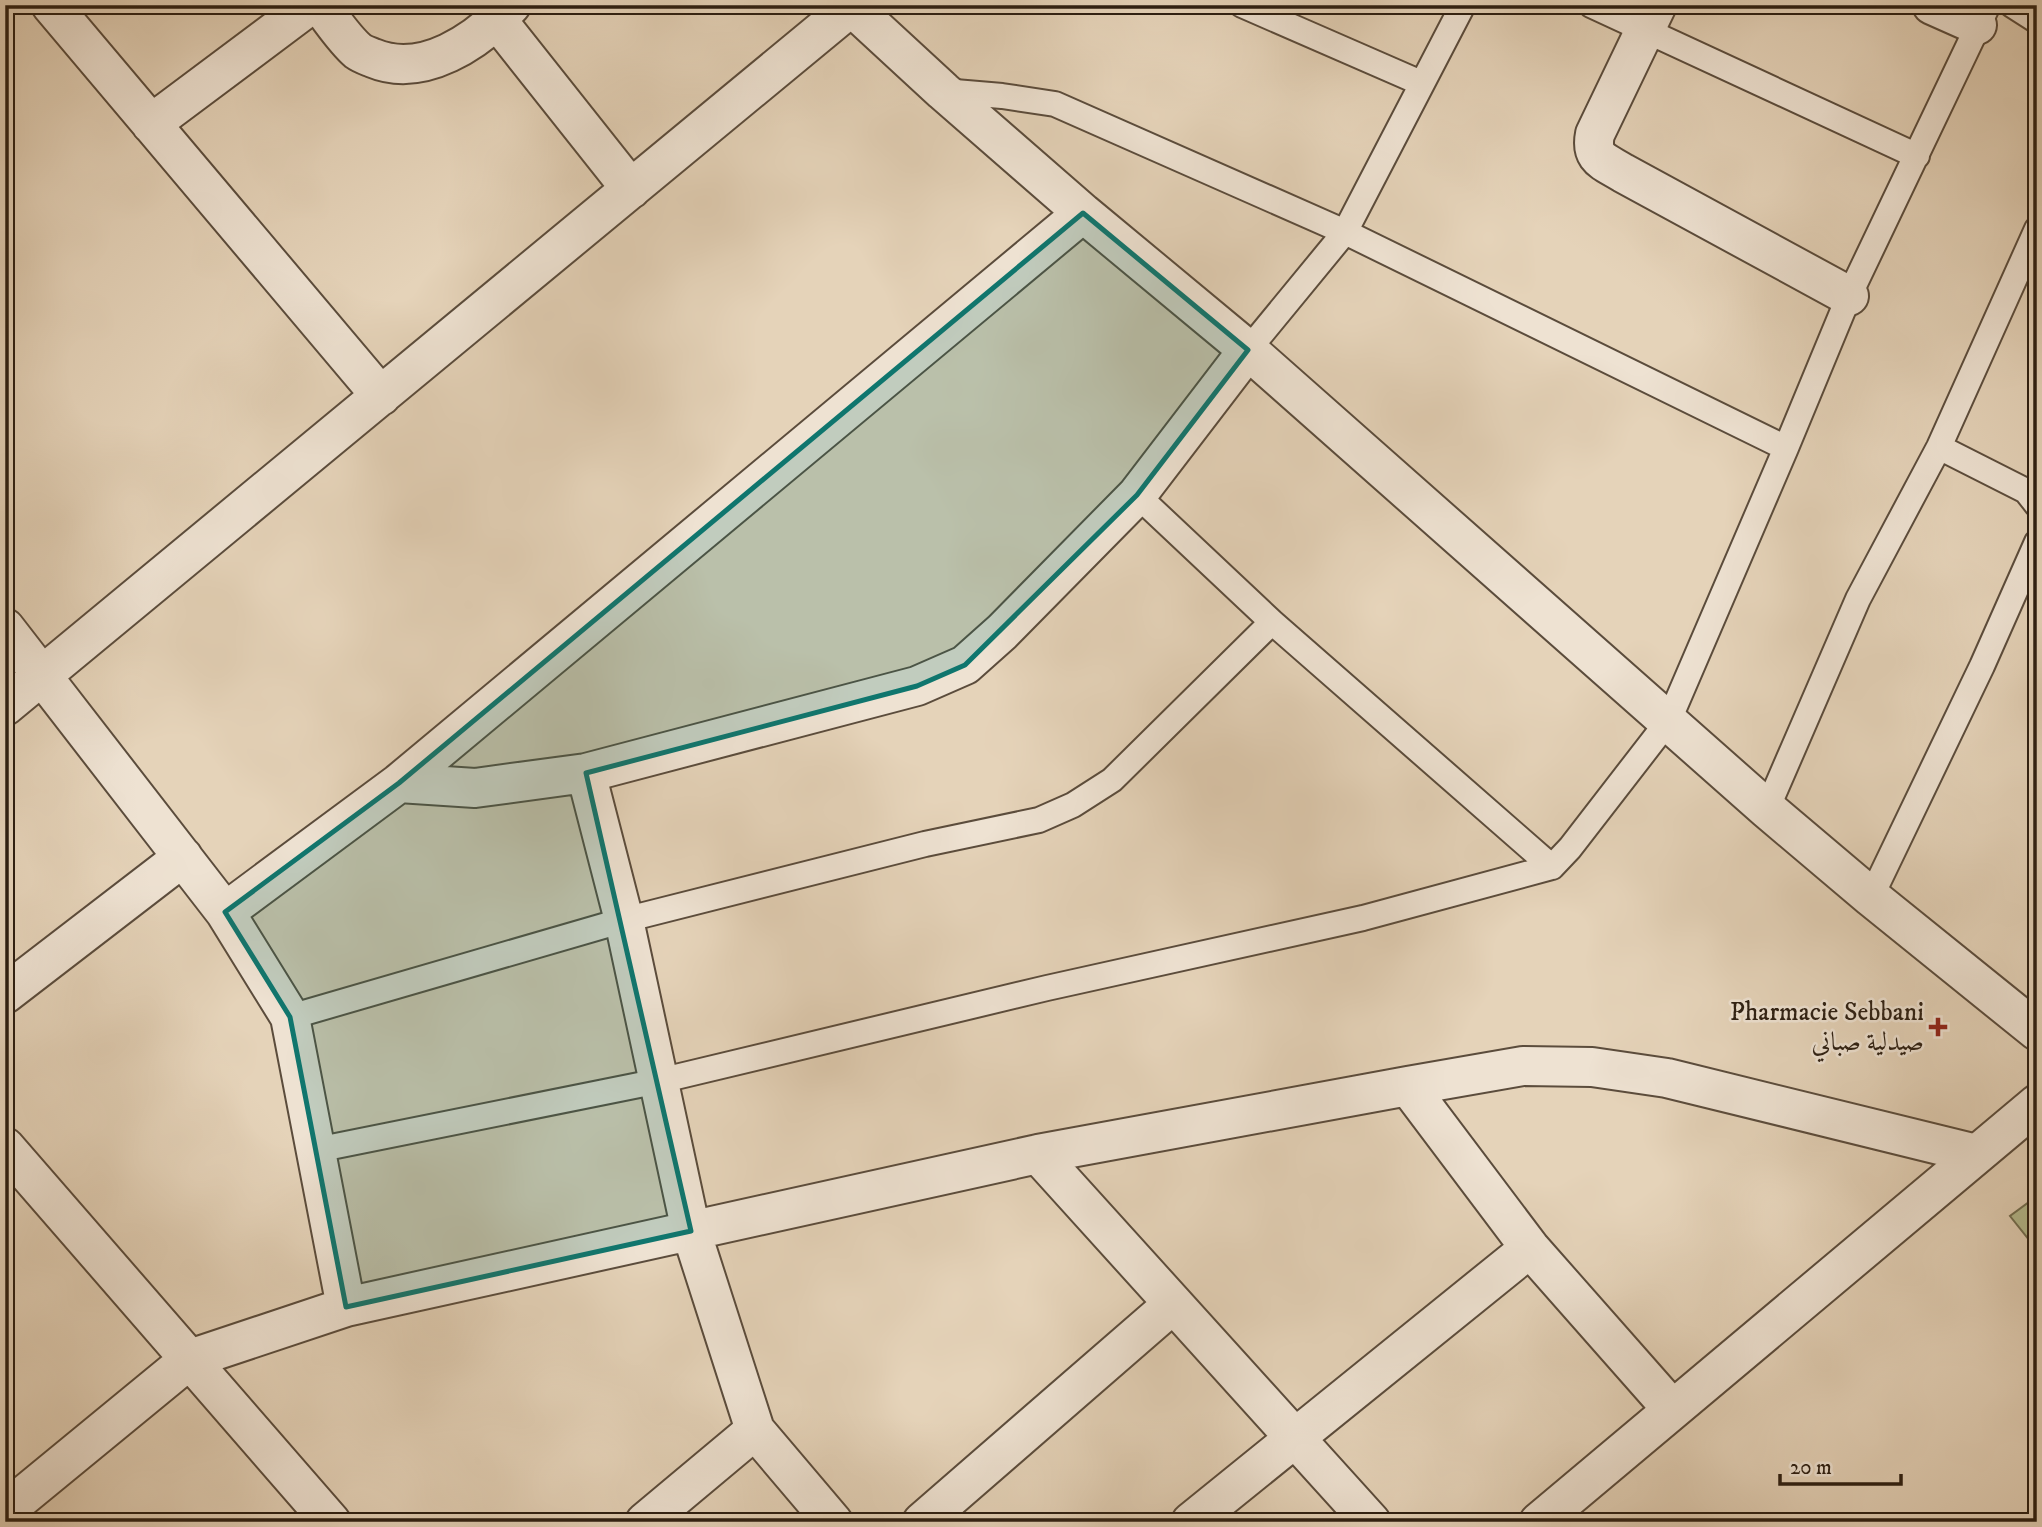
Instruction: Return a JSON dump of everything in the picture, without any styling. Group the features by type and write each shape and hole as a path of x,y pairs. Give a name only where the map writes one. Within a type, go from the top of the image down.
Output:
{"street":[{"path":"51,5 381,396"},
{"path":"151,124 310,5"},
{"path":"320,5 359,52 383,62 409,64 430,61 460,46 504,13 631,190"},
{"path":"1932,5 1982,15"},
{"path":"5,706 853,6 943,91 1083,213 1248,350 1767,809 2037,1031"},
{"path":"1651,18 1595,134 1593,150 1597,157 1849,296"},
{"path":"225,912 399,783 1083,213"},
{"path":"399,783 475,788 586,773 917,686 965,665 1002,632 1137,495 1248,350"},
{"path":"5,628 225,912 290,1017 346,1307"},
{"path":"586,773 624,920 691,1231 755,1430 833,1522"},
{"path":"5,994 183,857"},
{"path":"12,1491 190,1359 346,1307 1038,1154 1523,1066 1592,1066 1667,1078 1976,1154"},
{"path":"1408,1086 1530,1248 1672,1409"},
{"path":"1539,1522 2037,1104"},
{"path":"5,1147 190,1359 321,1519"},
{"path":"1038,1154 1371,1522"},
{"path":"1191,1522 1530,1248"},
{"path":"922,1522 1173,1304"},
{"path":"645,1522 755,1430"}],"lane":[{"path":"1248,350 1345,232 1463,5"},
{"path":"1591,5 1651,18 1917,156"},
{"path":"2012,5 2037,21"},
{"path":"1250,7 1422,83"},
{"path":"316,1150 659,1081 1047,988 1363,918 1552,867 1570,848 1669,720 1849,296 1982,15"},
{"path":"943,91 1055,104 1345,232 1786,448"},
{"path":"1767,809 1858,600 1939,447 2037,229"},
{"path":"1939,447 2026,491 2037,505"},
{"path":"1137,495 1272,622 1552,867"},
{"path":"1871,897 1982,666 2037,542"},
{"path":"290,1017 624,920 925,844 1039,820 1073,805 1112,780 1272,622"}],"highlighted area":[{"path":"1083,213 1248,350 1137,495 965,665 917,686 586,773 691,1231 346,1307 290,1017 225,912 399,783"}],"green space":[{"path":"2037,1196 2037,1250 2010,1216"}],"place":[{"name":"Pharmacie Sebbani صيدلية صباني","path":"1938,1027"}]}
